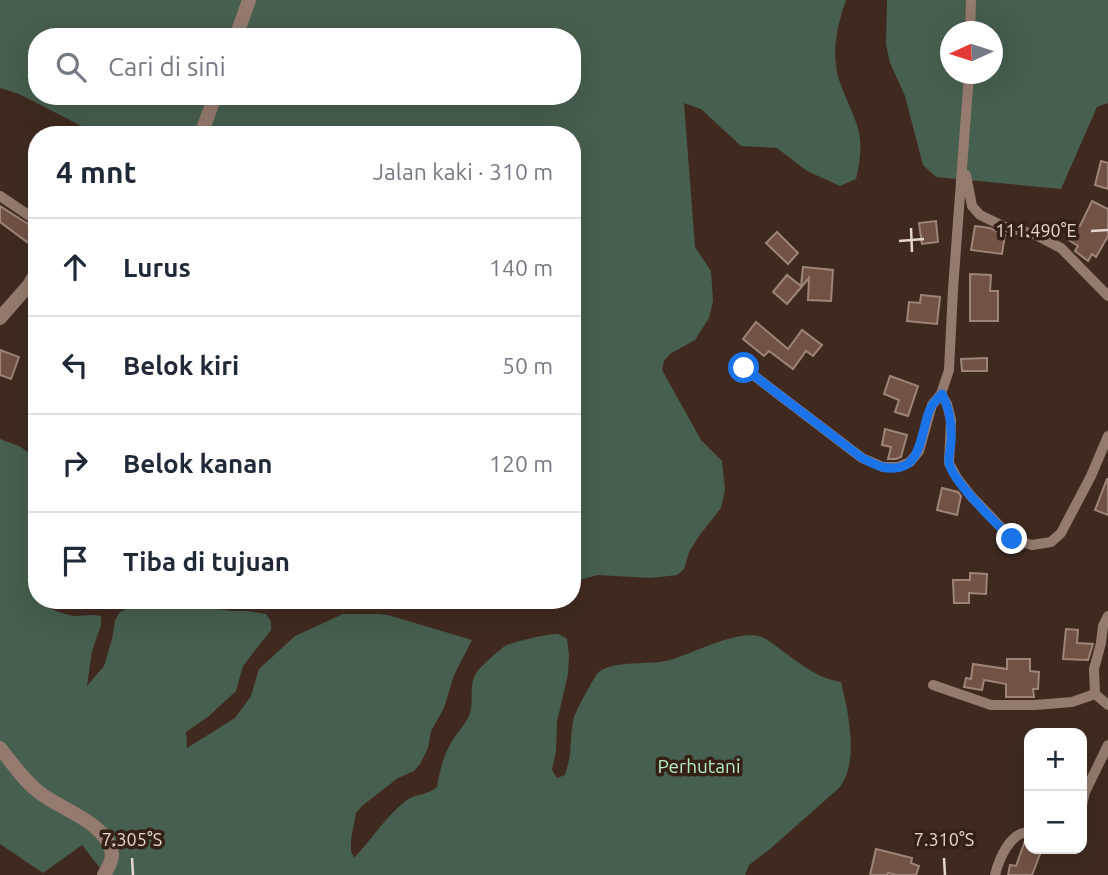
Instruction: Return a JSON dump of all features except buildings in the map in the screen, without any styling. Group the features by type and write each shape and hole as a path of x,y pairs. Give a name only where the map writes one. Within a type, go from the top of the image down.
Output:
{"main road":[{"path":"239,28 249,0"},
{"path":"204,126 212,105"},
{"path":"0,318 28,286"},
{"path":"0,748 26,781 41,794 96,828 109,843 112,855 104,875"}],"street":[{"path":"970,21 971,0"},
{"path":"744,368 862,458 883,467 898,467 910,462 919,451 932,405 942,394 949,370 968,84"},
{"path":"963,152 972,205 980,215 1005,227 1034,234 1061,248 1108,296"},
{"path":"0,196 28,215"},
{"path":"942,394 951,420 949,463 957,478 1012,539 1032,545 1051,542 1061,533 1091,477 1107,437"},
{"path":"1108,617 1103,626 1094,669 1095,694 1108,705"},
{"path":"933,685 992,705 1072,702 1095,694"},
{"path":"1084,791 1108,744"},
{"path":"995,875 998,863 1010,843 1024,833"}],"green space":[{"path":"0,0 846,0 838,29 835,59 839,80 859,132 859,166 856,179 840,186 807,171 777,148 741,146 701,109 684,103 695,247 711,271 713,301 709,318 695,340 670,354 664,361 662,370 701,440 722,461 725,490 721,508 699,536 689,552 684,569 677,575 651,578 598,575 581,580 581,126 81,126 40,105 581,105 581,28 28,28 28,99 0,88"},
{"path":"887,0 1108,0 1108,103 1097,107 1061,189 936,177 923,165 905,96 890,63 886,44"},
{"name":"Perhutani","path":"0,439 28,452 28,609 53,609 76,616 101,616 87,686 104,666 115,620 120,612 127,609 248,611 266,614 271,621 271,630 243,666 236,691 209,716 186,732 187,748 235,718 251,696 259,669 295,636 343,614 388,615 472,640 454,675 444,708 431,731 428,748 420,764 414,771 398,778 356,813 351,840 354,858 399,806 437,787 446,752 470,713 473,681 479,669 505,646 523,640 558,634 567,639 568,674 557,722 552,770 557,778 565,775 574,717 581,701 597,674 610,667 665,661 727,639 752,635 762,637 816,673 841,682 847,707 851,751 849,765 839,788 749,865 745,875 97,875 100,868 82,845 43,873 0,844"}],"route":[{"path":"744,368 862,458 883,467 898,467 910,462 919,451 932,405 942,394 951,420 949,463 971,496 1012,539"}]}
